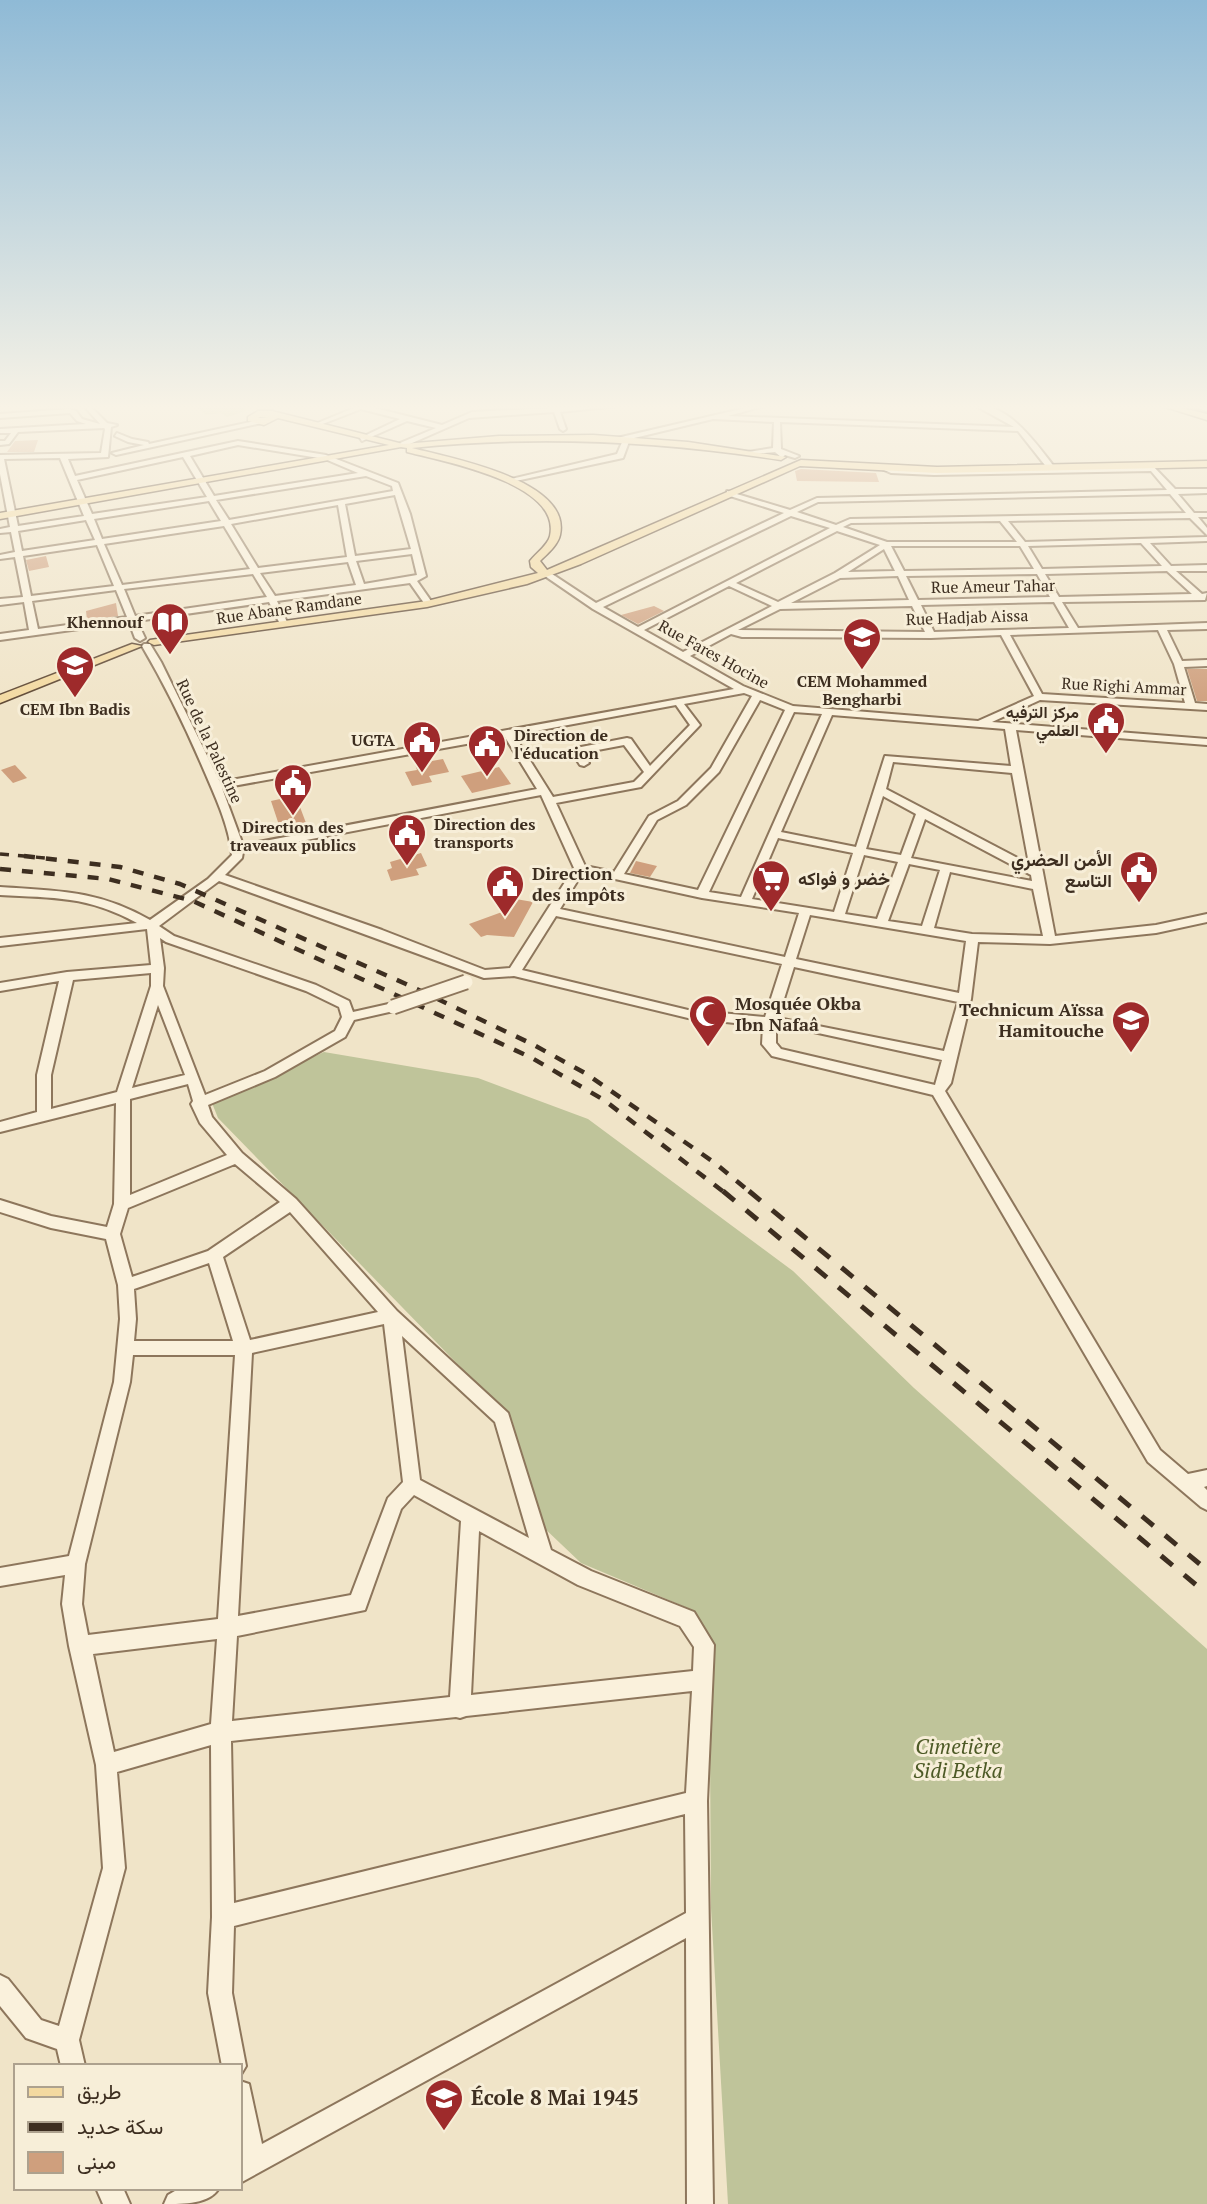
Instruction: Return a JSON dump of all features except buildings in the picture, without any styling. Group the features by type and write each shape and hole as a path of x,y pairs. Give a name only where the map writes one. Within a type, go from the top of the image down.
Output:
{"main road":[{"path":"0,516 45,509"},
{"path":"544,572 536,567 535,561 553,540 555,519 548,509"},
{"path":"544,572 686,509"},
{"path":"544,572 693,509"},
{"name":"Rue Abane Ramdane","path":"144,642 477,594 544,572"},
{"name":"Rue Abane Ramdane","path":"144,642 428,602"},
{"path":"0,694 103,652 144,642"},
{"path":"0,699 144,642"}],"street":[{"path":"11,509 34,633"},
{"name":"Rue de la Palestine","path":"85,509 131,620 217,786 240,849"},
{"path":"0,531 144,509"},
{"path":"217,509 272,599 283,622"},
{"path":"0,557 225,523 300,509"},
{"path":"342,509 351,558 361,588"},
{"path":"0,637 412,580 422,576 404,509"},
{"path":"775,509 886,544 1023,544 1207,536"},
{"path":"596,607 797,509"},
{"path":"1186,509 1207,536"},
{"path":"638,630 850,521 1207,515"},
{"path":"1003,519 1023,544 1074,629"},
{"path":"1143,540 1169,569 1203,596 1207,604"},
{"path":"684,655 838,575 886,544"},
{"path":"886,544 931,635"},
{"path":"0,603 416,551"},
{"path":"838,575 1207,568"},
{"name":"Rue Fares Hocine","path":"544,572 596,607 744,690 791,709 1207,742"},
{"path":"412,580 428,602"},
{"path":"729,583 779,606"},
{"name":"Rue Ameur Tahar","path":"779,606 1203,596"},
{"name":"Rue Hadjab Aissa","path":"728,631 742,634 931,635 1207,626"},
{"path":"1161,627 1179,664 1191,706"},
{"path":"980,723 1039,697 1004,632"},
{"path":"1179,664 1207,663"},
{"path":"217,786 744,690"},
{"path":"616,877 653,818 682,803 715,770 757,696"},
{"name":"Rue Righi Ammar","path":"1039,697 1207,707"},
{"path":"0,942 152,925 215,879 233,863 240,849 547,796 636,785 695,725 678,702"},
{"path":"702,894 791,709"},
{"path":"745,901 828,712"},
{"path":"1010,726 1036,880 1050,940"},
{"path":"508,733 547,796 580,868"},
{"path":"584,763 576,751 627,741 649,772"},
{"path":"838,917 889,758 1017,769"},
{"path":"880,790 1036,880"},
{"path":"881,924 922,813"},
{"path":"775,834 946,868 1036,880"},
{"path":"580,868 702,894 972,939 1050,940 1156,929 1207,918"},
{"path":"514,972 580,868"},
{"path":"927,931 946,868"},
{"path":"215,879 378,933 484,974"},
{"path":"0,891 80,897 152,925 170,939 311,988 344,1004 349,1017 340,1034 270,1074 198,1104"},
{"path":"554,912 965,999"},
{"path":"805,912 770,1022 769,1044 777,1053 939,1091 1154,1456 1207,1502"},
{"path":"152,925 158,977 205,1119 237,1157 291,1203 391,1317 502,1418 543,1555"},
{"path":"939,1091 944,1083 965,999 972,939"},
{"path":"349,1017 393,1007 484,974 514,972 688,1014 786,1022 949,1057"},
{"path":"0,987 67,976 158,977"},
{"path":"44,1115 44,1075 67,976"},
{"path":"73,2064 67,2040 114,1868 106,1765 72,1604 76,1564 122,1382 126,1285 112,1234 122,1204 123,1096 158,977"},
{"path":"0,1127 193,1078"},
{"path":"122,1204 237,1157"},
{"path":"126,1285 214,1255 291,1203"},
{"path":"0,1206 51,1222 112,1234"},
{"path":"214,1255 244,1348 220,1732 223,1917 220,1993 234,2064"},
{"path":"125,1348 244,1348 391,1317"},
{"path":"391,1317 412,1485"},
{"path":"1185,1483 1207,1478"},
{"path":"412,1485 585,1578 687,1619 704,1645 696,1801 700,2204"},
{"path":"79,1646 225,1628 358,1603 394,1504 412,1485"},
{"path":"460,1708 471,1516"},
{"path":"0,1577 76,1564"},
{"path":"106,1765 220,1732 702,1680"},
{"path":"223,1917 696,1801"},
{"path":"242,2118 246,2166 697,1919"},
{"path":"1,1993 34,2030 67,2040"},
{"path":"177,2204 202,2190"}],"green space":[{"name":"Cimetière Sidi Betka","path":"324,1052 478,1078 588,1119 793,1271 914,1388 1207,1649 1207,2204 728,2204 711,1908 710,1750 714,1644 690,1609 581,1563 541,1525 512,1420 218,1118 212,1103"}],"railway":[{"path":"0,854 27,856"},
{"path":"27,856 46,858"},
{"path":"27,856 120,867 180,884 406,984 532,1044 585,1073 715,1163 751,1193"},
{"path":"0,869 108,879 193,901 532,1058 604,1100 725,1193"},
{"path":"723,1191 1207,1594"},
{"path":"749,1191 1207,1570"}],"place":[{"name":"Khennouf","path":"170,656"},
{"name":"CEM Mohammed Bengharbi","path":"862,671"},
{"name":"CEM Ibn Badis","path":"75,699"},
{"name":"مركز الترفيه العلمي","path":"1106,755"},
{"name":"UGTA","path":"422,774"},
{"name":"Direction de l'éducation","path":"487,778"},
{"name":"Direction des traveaux publics","path":"293,817"},
{"name":"Direction des transports","path":"407,867"},
{"name":"الأمن الحضري التاسع","path":"1139,904"},
{"name":"خضر و فواكه","path":"771,913"},
{"name":"Direction des impôts","path":"505,918"},
{"name":"Mosquée Okba Ibn Nafaâ","path":"708,1048"},
{"name":"Technicum Aïssa Hamitouche","path":"1131,1054"},
{"name":"École 8 Mai 1945","path":"444,2132"}]}
